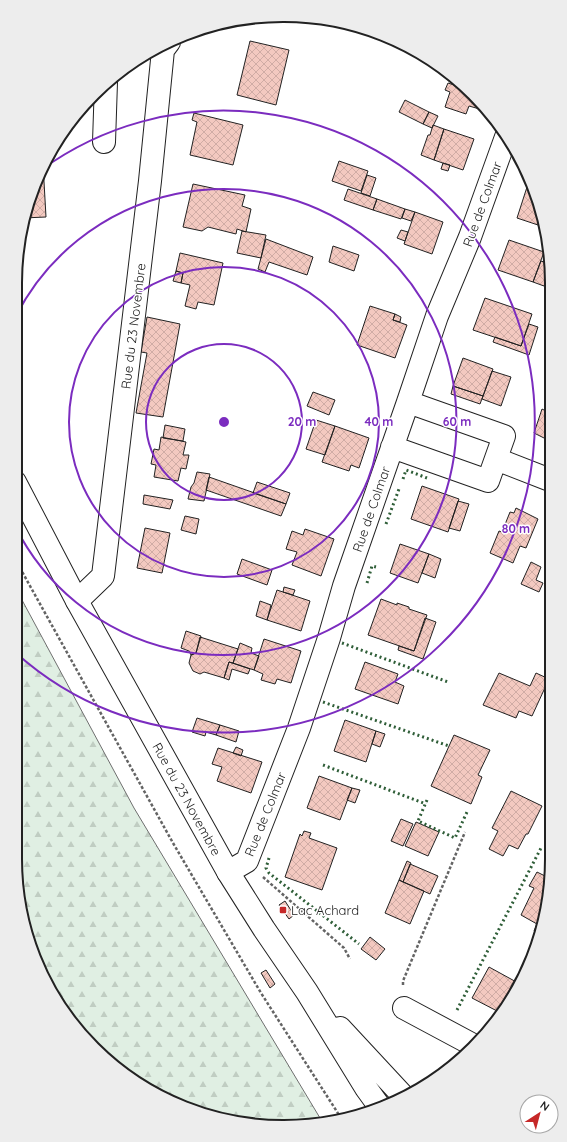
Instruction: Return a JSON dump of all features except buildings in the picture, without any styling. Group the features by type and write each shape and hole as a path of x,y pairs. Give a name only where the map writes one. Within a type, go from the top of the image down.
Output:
{"street":[{"name":"Rue du 23 Novembre","path":"77,601 103,576 150,181 163,52"},
{"path":"104,142 106,92"},
{"name":"Rue de Colmar","path":"228,872 247,861 274,792 301,720 329,638 344,586 438,316 470,237 504,143"},
{"path":"392,447 488,481 496,459 504,436 408,402"},
{"path":"496,459 545,478"},
{"name":"Rue du 23 Novembre","path":"22,495 77,601 228,872 264,929 307,992 377,1103"},
{"name":"Rue du 23 Novembre","path":"307,992 400,1093"},
{"path":"404,1008 468,1043"},
{"path":"365,1107 366,1088"}],"path":[{"path":"22,572 185,863 261,993 339,1114"},
{"path":"404,1008 402,981 466,832"},
{"path":"262,875 344,948 350,959"}],"green space":[{"path":"22,600 134,808 320,1118 284,1120 249,1118 199,1106 168,1093 138,1076 111,1055 76,1018 57,989 36,943 24,893 22,858"}],"hedge":[{"path":"403,479 406,470 427,478"},
{"path":"386,524 399,489"},
{"path":"367,583 372,566 376,567"},
{"path":"342,643 448,682"},
{"path":"323,702 449,746"},
{"path":"323,765 426,804"},
{"path":"427,800 418,821 455,838 467,812"},
{"path":"457,1010 541,848"},
{"path":"269,858 266,868 269,873 359,944"}],"place":[{"name":"Lac Achard","path":"283,910"}]}
